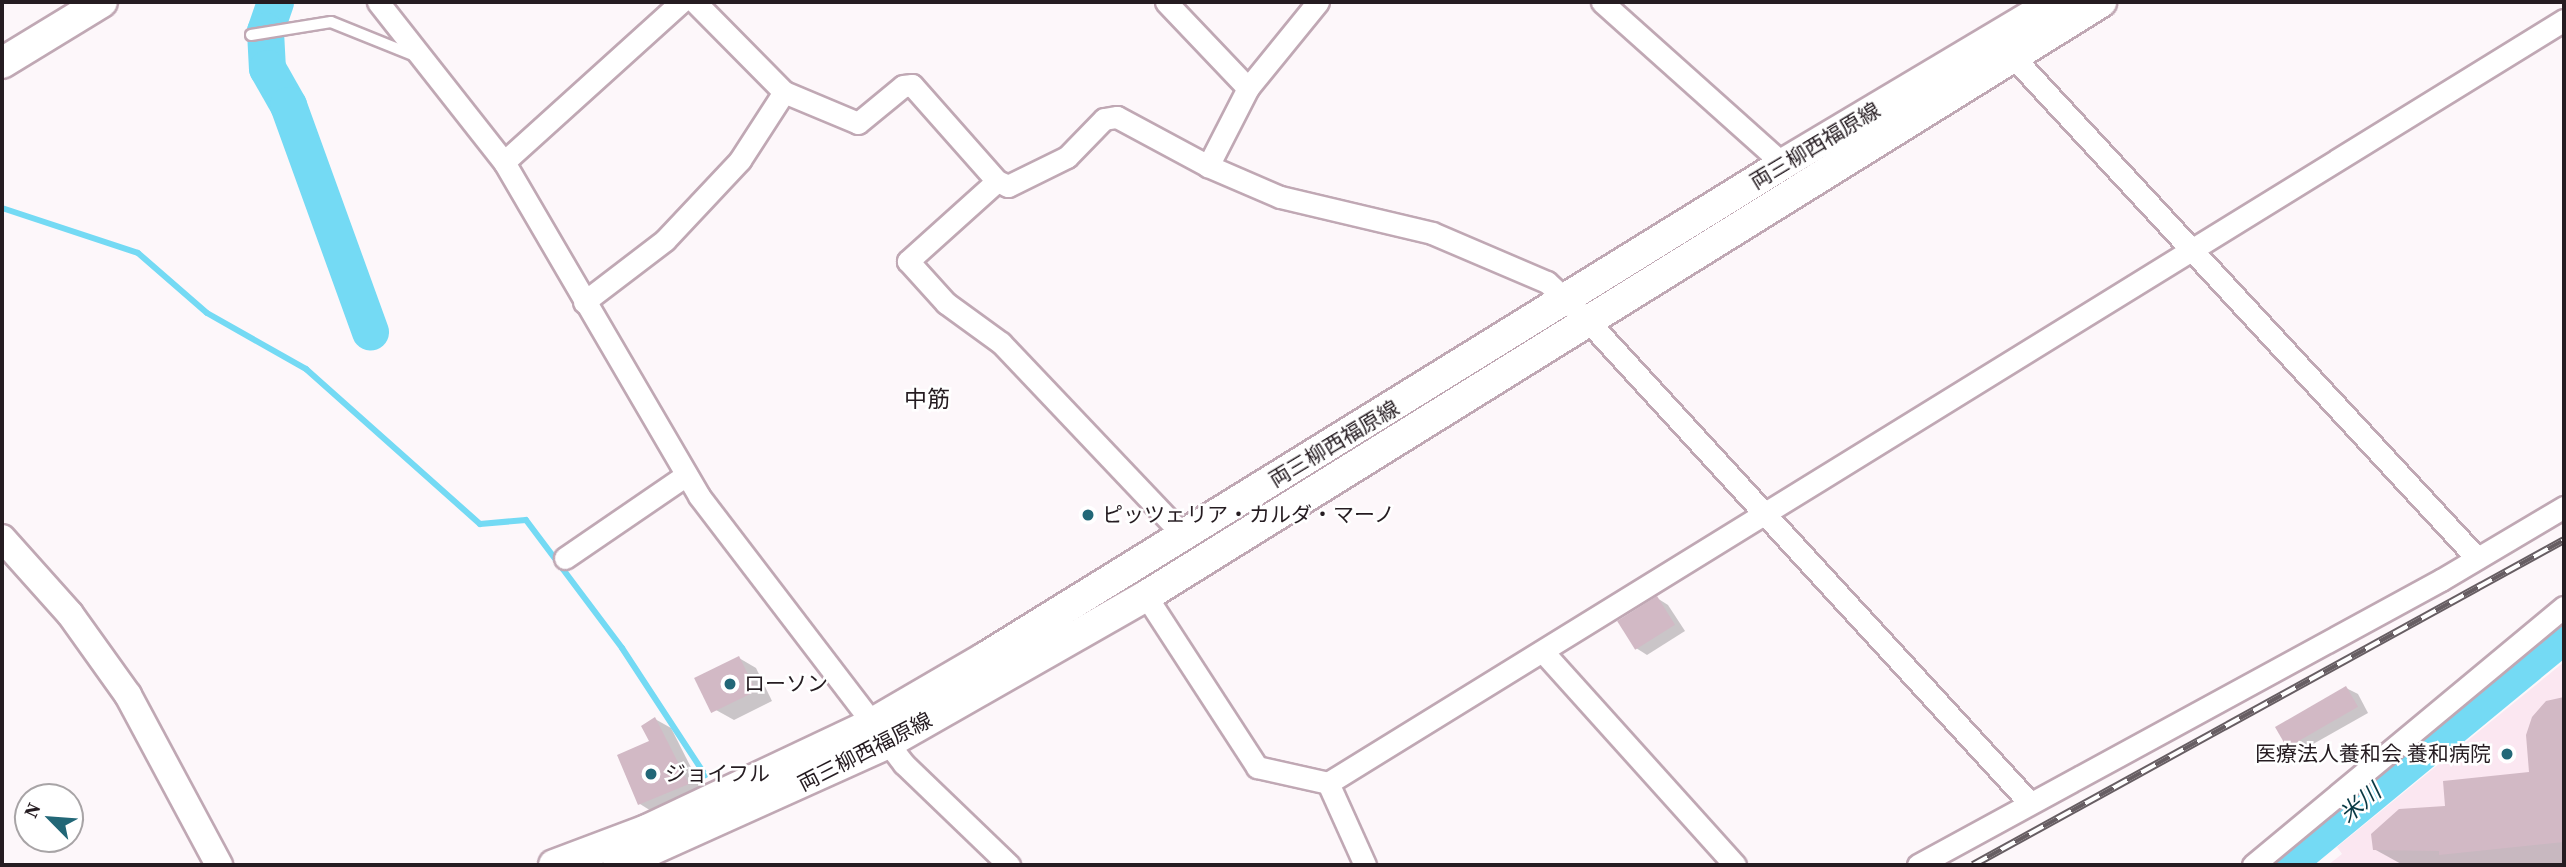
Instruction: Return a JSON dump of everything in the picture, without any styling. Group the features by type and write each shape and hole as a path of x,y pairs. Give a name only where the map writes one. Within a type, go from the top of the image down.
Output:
{"main road":[{"path":"2,64 102,2"},
{"name":"両三柳西福原線","path":"554,865 647,830 880,733 1183,536 1577,310 2005,48 2063,9 2101,2"},
{"name":"両三柳西福原線","path":"618,865 1146,596 1577,310 1783,164 2005,48"}],"street":[{"path":"378,2 504,162 686,475 829,672 920,781 1009,865"},
{"path":"504,162 681,2"},
{"path":"695,2 783,92 858,123 903,86 912,85 997,181 1008,186 1067,157 1104,119 1117,117 1208,166 1280,197 1432,233 1547,282 1577,310 2029,802"},
{"path":"1166,2 1248,88"},
{"path":"1208,166 1248,88 1318,2"},
{"path":"1602,2 1783,164"},
{"path":"1146,596 1257,767 1328,783 1545,654 2564,20"},
{"path":"2005,48 2476,556"},
{"path":"584,302 684,220 740,160 783,92"},
{"path":"997,181 908,261 946,303 1001,343 1183,536"},
{"path":"565,558 686,475"},
{"path":"1918,865 2029,802 2441,580 2476,556 2564,507"},
{"path":"2,538 70,614 128,695 219,865"},
{"path":"2265,862 2564,607"},
{"path":"1545,654 1735,865"},
{"path":"1328,783 1365,865"}],"lane":[{"path":"251,35 331,22 402,54 423,58"}],"shaded area":[{"name":"医療法人養和会 養和病院","path":"2564,662 2564,865 2328,865 2342,854 2337,847"}],"building":[{"path":"1657,596 1675,625 1635,650 1617,621"},
{"path":"739,656 756,691 711,713 694,678"},
{"path":"2346,686 2358,707 2287,748 2275,727"},
{"path":"2564,697 2564,842 2439,855 2439,851 2373,850 2371,834 2399,809 2445,806 2443,781 2529,772 2526,735 2532,717 2546,701"},
{"path":"655,717 689,784 638,805 617,755 649,741 641,726"}],"waterway":[{"path":"275,2 265,31 267,68 288,105 370,332"},
{"path":"2,208 138,253 207,313 306,369 480,524 526,520 622,648 705,775"},
{"name":"米川","path":"2284,865 2564,634"}],"railway":[{"path":"1973,865 2564,540"}],"place":[{"name":"ピッツェリア・カルダ・マーノ","path":"1088,515"},
{"name":"ローソン","path":"730,684"},
{"name":"医療法人養和会 養和病院","path":"2507,754"},
{"name":"ジョイフル","path":"651,774"}],"district":[{"name":"中筋","path":"927,399"}]}
